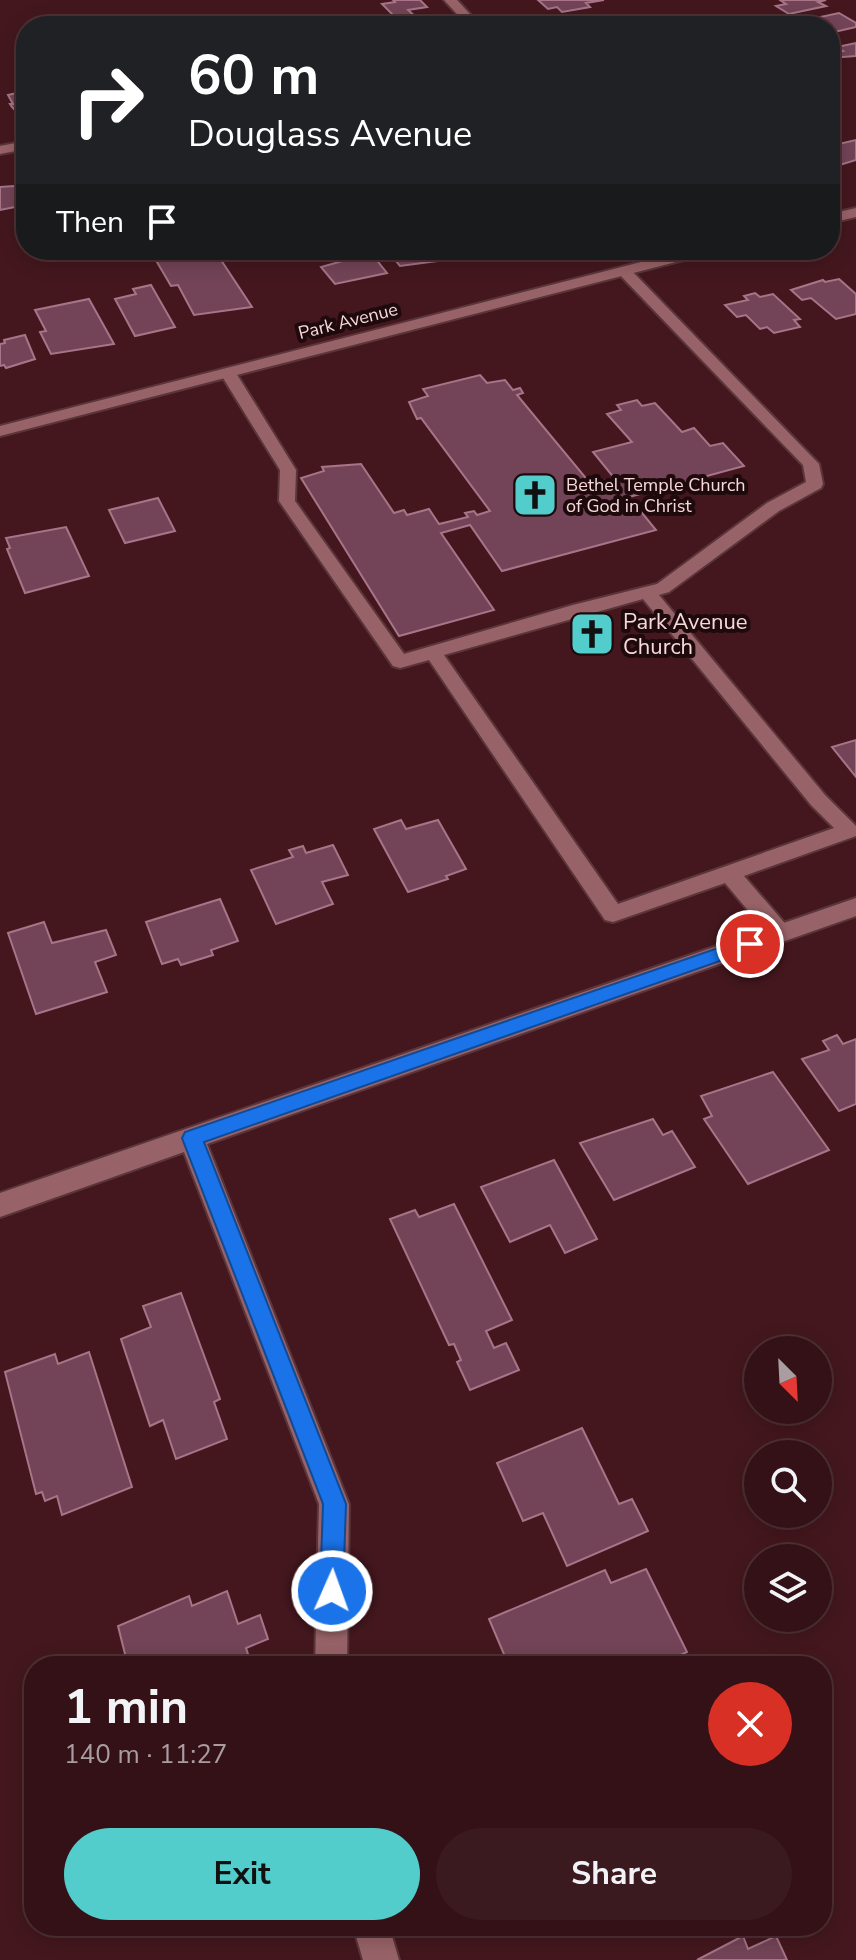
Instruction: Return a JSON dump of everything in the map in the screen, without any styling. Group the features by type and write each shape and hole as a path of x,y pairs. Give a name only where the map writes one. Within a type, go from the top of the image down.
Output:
{"street":[{"path":"450,0 465,16"},
{"name":"Park Avenue","path":"0,431 667,260"},
{"path":"0,1205 856,907"},
{"path":"192,1138 334,1504 331,1656"},
{"path":"374,1936 381,1960"}],"lane":[{"path":"228,373 288,470 287,501 400,662 663,588 773,507 815,484 811,464 624,271"},
{"path":"432,651 613,914 849,831 818,800 647,592"},
{"path":"729,873 780,933"}],"building":[{"path":"393,0 420,0 427,7 408,10 415,16 394,16 382,4 395,2"},
{"path":"538,0 604,0 586,3 590,7 562,12 557,7 548,9"},
{"path":"780,0 826,0 818,2 826,6 789,14 776,6 786,4"},
{"path":"839,13 856,23 856,27 840,31 840,16 825,16"},
{"path":"856,43 856,56 840,57 840,51 843,51 840,46"},
{"path":"16,93 16,111 10,104 13,104 8,95"},
{"path":"856,140 856,160 840,165 840,144"},
{"path":"14,186 16,207 0,210 0,187"},
{"path":"156,260 221,260 252,307 194,315 178,285 171,286"},
{"path":"346,260 377,260 387,273 335,284 321,267"},
{"path":"395,260 445,260 400,266"},
{"path":"839,279 856,294 856,314 836,319 811,298 802,300 791,290 823,280"},
{"path":"151,285 175,327 135,336 115,299 136,294 133,289"},
{"path":"755,293 760,297 773,294 800,319 794,320 800,327 774,333 767,327 760,329 746,315 737,317 725,305 748,300 744,296"},
{"path":"89,299 114,344 51,354 40,332 46,331 35,310"},
{"path":"25,335 35,359 6,368 0,366 0,344 5,343 4,340"},
{"path":"480,375 487,383 505,380 513,390 520,388 523,393 517,395 589,482 615,479 593,452 632,442 607,414 621,410 617,405 637,400 642,406 655,403 682,432 694,428 710,446 723,443 744,466 629,497 656,530 502,571 470,525 441,533 494,610 399,636 301,478 324,471 322,467 361,464 394,513 404,510 407,515 429,509 439,524 468,517 465,513 474,511 477,515 490,511 421,418 417,419 409,402 428,396 423,389"},
{"path":"158,498 175,531 125,543 109,510"},
{"path":"66,527 89,576 25,593 7,549 10,548 6,538"},
{"path":"856,740 856,777 832,747"},
{"path":"401,820 406,829 438,820 466,869 446,876 448,879 408,892 374,829"},
{"path":"333,845 348,875 322,882 333,904 276,924 251,870 293,857 289,850 303,846 306,853"},
{"path":"220,899 238,941 211,950 213,955 181,965 178,959 162,964 146,922"},
{"path":"44,922 52,943 106,930 116,955 95,962 107,992 36,1014 8,933"},
{"path":"837,1035 843,1044 856,1039 856,1104 839,1111 802,1059 829,1050 823,1041"},
{"path":"773,1072 829,1150 748,1184 704,1119 712,1116 701,1096"},
{"path":"653,1119 663,1135 672,1131 695,1167 614,1200 580,1143"},
{"path":"554,1160 597,1239 565,1253 550,1225 510,1242 481,1187"},
{"path":"454,1204 512,1320 486,1331 494,1348 506,1343 519,1370 470,1390 457,1362 461,1360 454,1344 449,1345 390,1219 415,1210 419,1217"},
{"path":"181,1293 220,1399 214,1402 227,1439 176,1459 163,1420 150,1426 121,1339 151,1327 143,1306"},
{"path":"89,1352 132,1487 62,1515 57,1496 45,1501 42,1492 36,1494 5,1372 55,1354 58,1364"},
{"path":"582,1428 619,1504 632,1499 648,1531 567,1566 543,1513 523,1521 497,1463"},
{"path":"646,1569 687,1652 678,1656 505,1656 489,1619 605,1570 611,1583"},
{"path":"227,1591 238,1624 260,1615 268,1639 246,1648 249,1656 126,1656 118,1626 189,1596 192,1606"},
{"path":"743,1936 748,1949 776,1936 787,1960 697,1960"}],"place":[{"name":"Bethel Temple Church of God in Christ","path":"535,495"},
{"name":"Park Avenue Church","path":"592,634"}],"route":[{"path":"332,1591 334,1504 192,1138 750,944"}]}
